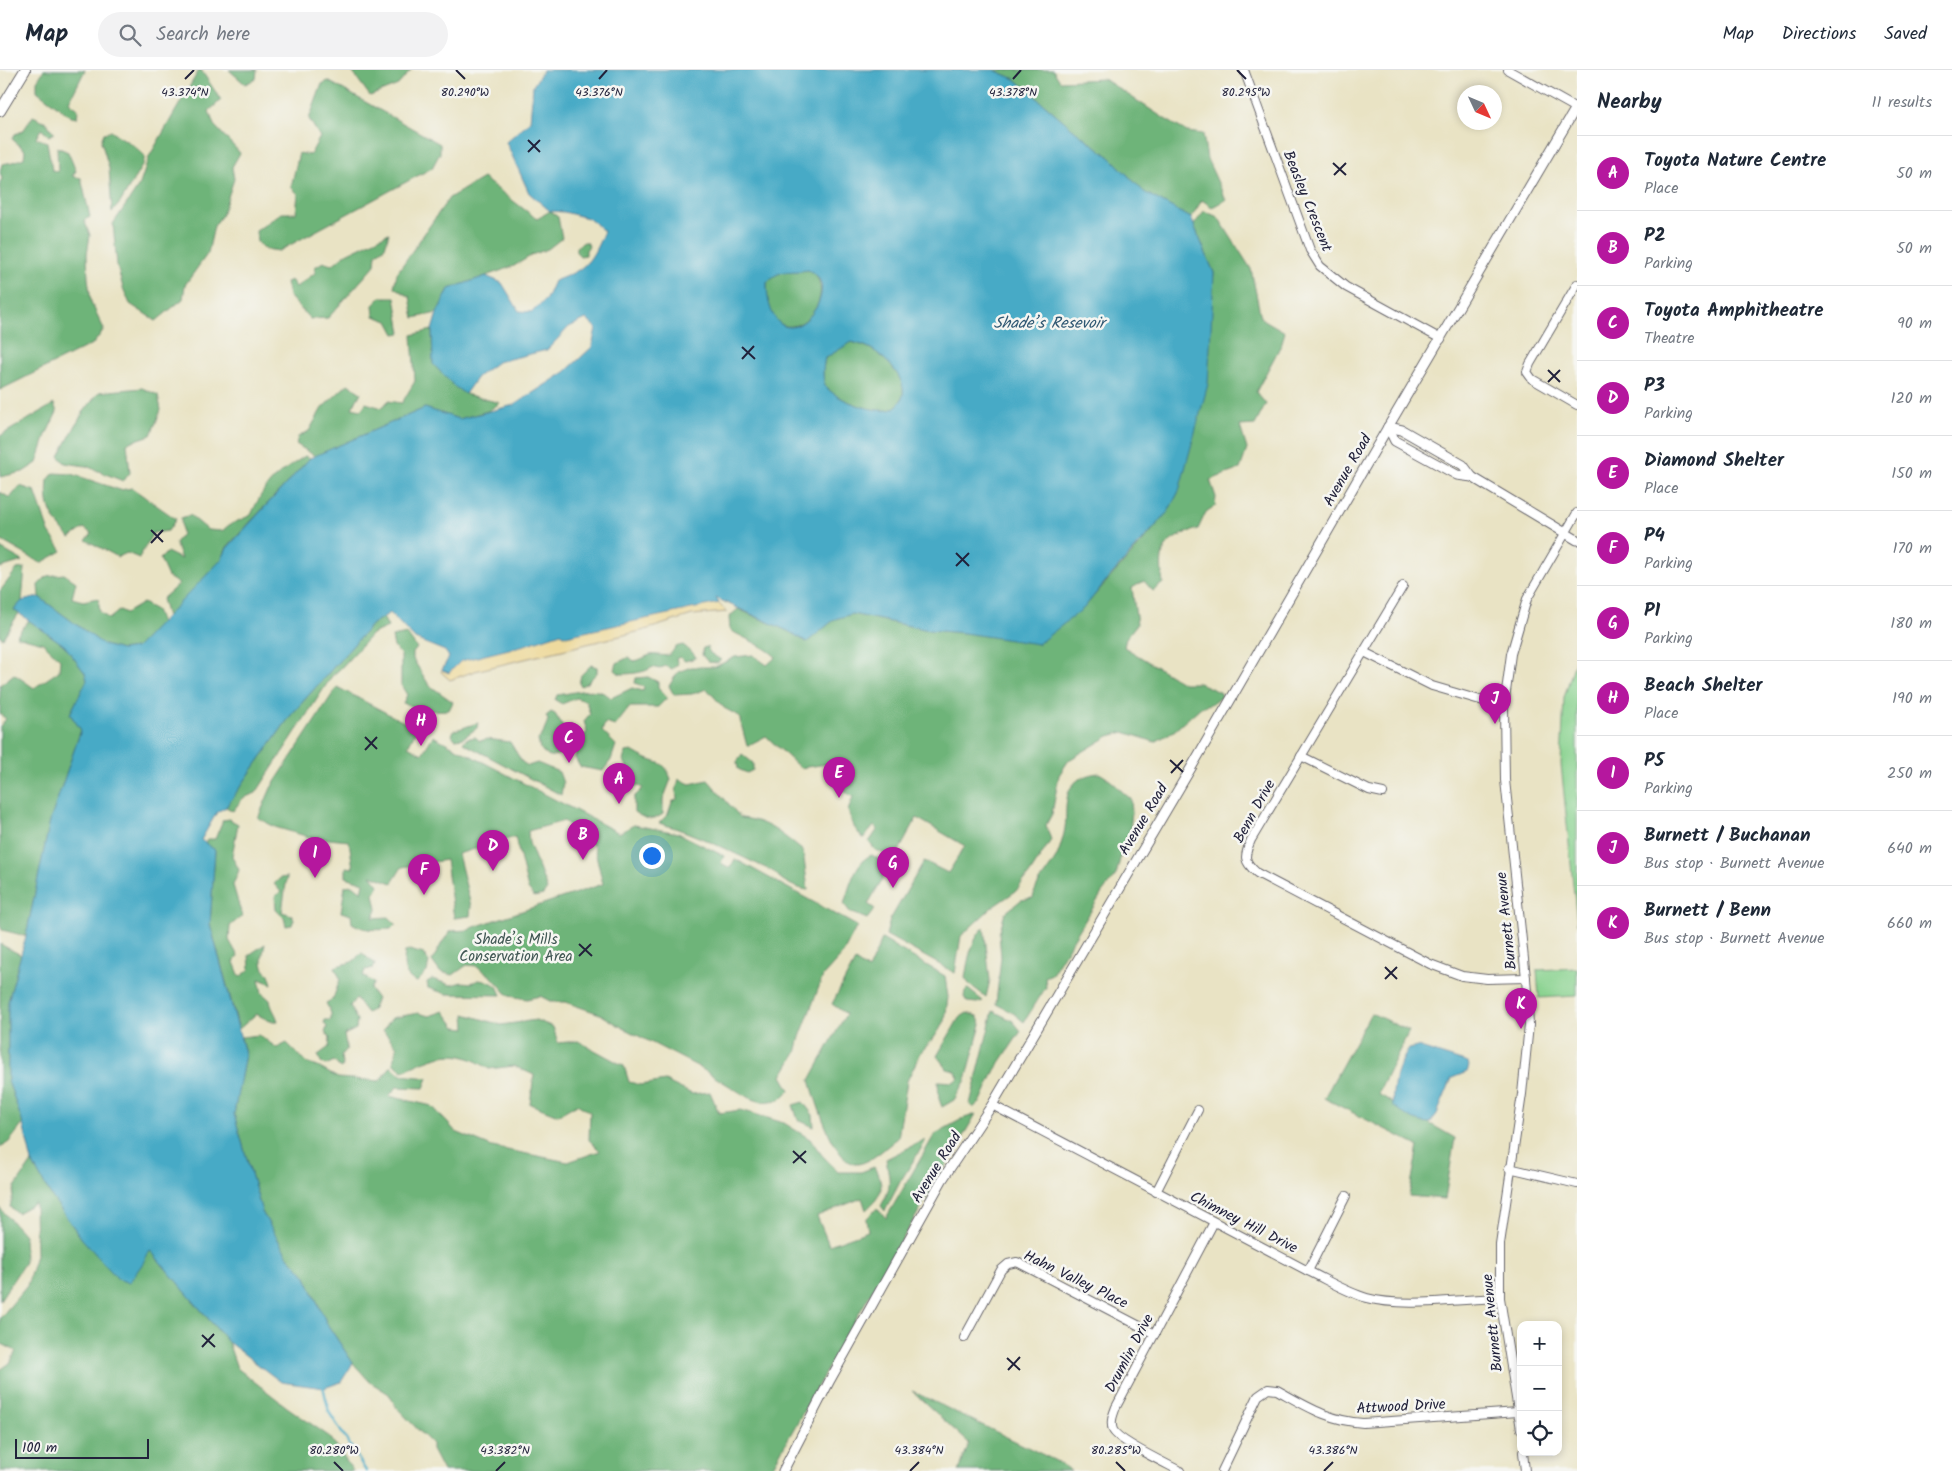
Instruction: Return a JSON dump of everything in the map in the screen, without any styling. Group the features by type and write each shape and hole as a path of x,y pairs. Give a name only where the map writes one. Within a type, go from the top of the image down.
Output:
{"main road":[{"path":"0,111 25,70"}],"street":[{"name":"Beasley Crescent","path":"1244,70 1310,250 1320,266 1346,287 1441,339"},
{"path":"1508,70 1576,107"},
{"name":"Avenue Road","path":"782,1471 830,1380 942,1180 992,1105 1191,768 1576,107"},
{"path":"1577,284 1527,372 1532,379 1577,405"},
{"path":"1388,427 1395,440 1457,476 1472,477 1577,540"},
{"name":"Burnett Avenue","path":"1518,1411 1500,1298 1500,1244 1522,1094 1528,1025 1526,978 1505,780 1504,707 1511,654 1527,599 1577,513"},
{"name":"Benn Drive","path":"1403,586 1245,853 1246,860 1257,873 1430,964 1462,976 1487,979 1526,978"},
{"path":"1364,652 1432,686 1504,707"},
{"path":"1301,756 1369,790 1383,793"},
{"name":"Chimney Hill Drive","path":"992,1105 1156,1192 1365,1298 1383,1302 1500,1298"},
{"path":"1156,1192 1198,1110"},
{"path":"1510,1168 1577,1184"},
{"path":"1308,1270 1346,1196"},
{"name":"Drumlin Drive","path":"1180,1471 1122,1439 1114,1431 1112,1420 1116,1407 1214,1222"},
{"name":"Hahn Valley Place","path":"964,1338 1001,1270 1008,1264 1017,1262 1155,1334"},
{"name":"Attwood Drive","path":"1222,1471 1258,1396 1268,1389 1277,1390 1325,1416 1344,1422 1363,1423 1517,1412"},
{"path":"1523,1456 1524,1471"}],"green space":[{"path":"44,70 85,70 69,102 78,109 77,118 71,117 37,91 37,81"},
{"path":"199,70 201,70 221,100 209,111 214,125 240,153 232,167 234,179 222,215 214,226 208,253 185,285 183,299 156,321 130,304 123,288 117,265 113,224 140,184 149,157"},
{"path":"229,70 257,70 256,79 245,84"},
{"path":"351,70 411,70 398,85 370,96"},
{"path":"994,70 1053,70 1060,81 1104,79 1187,132 1203,134 1207,159 1226,200 1212,207 1202,200 1191,218 1144,192 1111,158 1072,128 1015,79"},
{"path":"328,81 440,144 440,153 432,168 279,251 265,249 257,242 256,231 281,213 296,213 298,194 291,187 299,153 310,155 320,137 309,119 322,84"},
{"path":"33,116 46,122 54,133 49,136 41,129 36,138 47,142 52,170 58,172 57,147 68,152 76,171 72,176 81,178 90,217 84,220 90,235 87,254 91,302 104,329 94,343 0,390 0,182 2,179 0,172 2,164 24,158 25,150 12,139 15,134 23,131"},
{"path":"111,131 133,145 145,156 143,164 120,203 112,212 109,168 101,141 104,133"},
{"path":"483,178 537,219 550,211 558,217 562,238 548,249 534,254 514,266 449,289 437,313 414,318 410,297 394,287 397,273 449,198"},
{"path":"1204,211 1218,217 1251,269 1261,318 1285,332 1281,345 1256,392 1266,404 1255,425 1240,426 1247,449 1240,469 1210,480 1216,497 1215,506 1206,512 1198,529 1177,537 1166,547 1162,561 1163,583 1153,591 1144,581 1132,588 1137,624 1126,638 1124,647 1183,683 1199,683 1220,692 1221,697 1213,703 1201,707 1174,731 1155,742 1124,732 1109,736 1069,760 1059,775 1052,814 1046,825 1051,840 1016,891 991,908 961,936 955,973 886,935 890,920 924,861 948,873 965,846 917,818 895,858 875,850 869,842 878,829 874,826 863,839 854,827 848,811 853,797 843,790 834,763 800,768 766,736 747,746 739,716 724,708 707,689 692,694 674,695 669,686 678,672 691,667 715,667 735,657 753,655 767,665 776,657 730,630 729,617 738,609 788,631 807,642 835,619 852,614 929,630 964,633 1084,608 1147,537 1170,507 1179,491 1214,273 1194,225"},
{"path":"389,233 385,247 376,254 375,265 328,318 310,319 289,296 286,282 291,280 296,287 315,273 315,267 323,262 332,265 346,254"},
{"path":"587,242 589,246 586,250 586,255 580,256 576,252 576,247"},
{"path":"808,270 814,272 820,287 819,302 811,314 801,323 789,326 778,322 770,308 767,282 781,273"},
{"path":"381,297 395,297 401,333 395,334 388,321 374,316 373,305"},
{"path":"432,330 433,364 465,394 500,403 488,411 459,419 425,408 315,456 296,444 298,437 309,431 322,408 348,384 361,393 352,408 361,410 366,403 382,408 388,401 402,403 415,381 412,335"},
{"path":"851,342 862,345 880,355 899,377 903,393 901,401 894,408 878,410 856,405 836,395 825,385 823,372 825,358"},
{"path":"142,388 158,395 161,410 151,435 127,443 130,473 123,481 86,466 65,463 59,456 82,414 99,392"},
{"path":"54,404 57,412 46,435 37,463 23,472 0,477 0,436"},
{"path":"305,456 310,458 227,547 222,559 167,617 162,599 179,584 168,577 160,559 167,552 181,559 175,543 182,534 181,518 190,515 208,530 222,531 229,525 251,515 272,480"},
{"path":"54,473 72,474 120,490 132,488 176,519 168,531 153,533 139,558 127,553 118,557 86,540 92,534 84,528 70,538 59,525 51,512 47,489 48,480"},
{"path":"20,486 35,491 49,532 62,551 41,563 0,540 0,492 10,498"},
{"path":"0,548 23,561 0,568"},
{"path":"25,568 22,601 14,610 19,613 3,638 0,636 0,591 17,569"},
{"path":"64,574 76,582 72,598 83,601 98,598 100,612 109,619 120,610 126,613 143,603 156,610 161,623 136,648 121,650 104,645 39,597 38,585 47,576"},
{"path":"383,617 388,627 372,634 332,676 256,793 243,798 233,811 226,807 291,715 372,624"},
{"path":"29,620 64,645 85,673 87,680 70,714 81,730 50,821 26,936 2,930 0,925 0,726 6,719 0,714 0,685 14,674 34,688 59,671 60,659 43,643 16,636"},
{"path":"407,634 417,648 413,653 413,659 429,685 453,702 449,710 426,711 403,703 407,695 401,685 401,655 394,647 392,637"},
{"path":"683,645 696,658 685,661 679,657 676,659 678,664 672,669 665,666 659,669 653,667 642,672 624,674 620,674 615,670 617,663 629,657 634,661 650,655 664,656 670,654 675,647"},
{"path":"707,647 710,653 721,660 717,663 708,662 702,655 703,648"},
{"path":"1577,655 1577,924 1561,764 1564,698"},
{"path":"591,665 597,667 597,673 581,686 579,684 581,675"},
{"path":"648,677 658,682 658,688 667,698 658,707 630,707 615,726 605,723 602,731 616,745 611,760 603,771 580,767 575,758 577,744 587,732 584,721 590,714 586,701 576,698 562,704 555,700 557,695 592,690 599,691 611,698 632,688 643,691 644,687 635,683 636,678"},
{"name":"Shade’s Mills Conservation Area","path":"337,687 417,729 408,746 422,754 433,736 619,833 634,825 678,833 724,856 721,863 730,868 735,859 857,926 842,955 823,976 800,1037 796,1053 782,1076 790,1090 780,1100 762,1102 749,1098 697,1066 600,1014 565,1002 552,1002 540,996 527,999 509,996 492,977 477,966 467,965 453,975 440,972 432,961 451,931 469,930 603,884 594,846 564,821 528,831 529,843 547,889 543,895 534,897 528,889 515,837 458,854 471,906 470,916 454,918 446,860 402,867 392,883 371,875 379,885 374,894 377,909 373,918 389,917 396,924 391,929 376,930 366,929 352,923 351,915 341,912 345,886 353,885 362,892 364,883 346,877 346,867 353,868 349,841 309,837 275,827 258,818 271,788"},
{"path":"551,712 555,714 565,730 570,725 575,728 575,735 573,746 570,749 549,757 540,749 538,740 543,734 548,720 546,716"},
{"path":"478,723 477,728 463,738 455,739 452,735 454,730"},
{"path":"475,737 480,741 487,739 510,742 522,762 528,766 537,763 559,772 563,783 561,795 463,743 466,739"},
{"path":"632,751 662,764 671,779 663,800 663,814 655,818 645,818 634,812 634,797 643,788 638,786 632,789 620,780 627,766 623,760 626,752"},
{"path":"742,754 753,763 753,770 747,773 738,769 737,762"},
{"path":"1099,773 1131,799 1130,830 1116,875 1102,893 1052,974 1045,977 1046,987 1024,1022 1013,1013 996,1004 1001,957 999,933 1005,913 1021,900 1033,898 1037,886 1056,857 1065,831 1067,798 1070,789 1083,777"},
{"path":"679,779 690,784 708,780 741,818 767,825 803,851 808,890 790,884 773,872 716,845 659,823 668,814 672,802 677,799 676,791"},
{"path":"229,819 238,824 232,856 239,870 233,885 242,916 230,926 229,940 238,956 234,962 240,977 250,969 249,955 265,944 262,964 269,974 272,984 259,979 262,993 270,1000 278,1021 270,1021 256,1014 239,1029 210,924 215,850 205,843 207,839 215,839 223,820"},
{"path":"872,855 890,866 868,904 875,909 867,919 850,912 844,904 857,869 866,858"},
{"path":"287,877 282,912 292,915 294,919 292,925 286,926 284,918 276,910 275,896 281,892 274,884 280,878"},
{"path":"984,927 990,980 986,997 969,984 965,978 973,944"},
{"path":"882,939 945,976 948,997 945,1021 934,1038 921,1052 907,1081 898,1138 874,1157 858,1164 850,1162 842,1155 834,1143 821,1115 810,1080 846,1014 832,1004 855,961 868,970"},
{"path":"0,944 21,955 8,1002 8,1080 23,1124 9,1142 0,1148"},
{"path":"409,950 424,954 429,962 427,972 417,982 409,977 405,970 405,952"},
{"path":"362,953 375,964 373,968 365,970 363,976 374,983 370,989 377,999 372,1010 367,1013 356,999 350,1006 357,1021 356,1029 344,1035 347,1049 341,1056 343,1066 340,1068 334,1061 326,1065 321,1062 318,1055 329,1047 330,1038 325,1033 327,1027 324,1023 325,1020 331,1020 331,1013 326,1003 333,999 340,979 335,967 352,962"},
{"path":"1577,968 1577,996 1539,998 1537,970"},
{"path":"432,979 451,985 462,982 471,983 479,980 490,982 497,986 501,995 447,994 428,988 427,982"},
{"path":"967,989 983,1001 977,1003 967,1002 964,997"},
{"path":"444,1011 456,1027 466,1028 465,1014 501,1025 536,1020 553,1027 558,1043 578,1041 624,1066 629,1082 641,1085 665,1081 692,1094 710,1092 719,1113 741,1110 784,1123 810,1139 838,1172 861,1172 874,1167 881,1186 876,1200 866,1210 862,1198 817,1216 829,1245 868,1231 866,1219 877,1208 886,1218 935,1134 962,1119 976,1114 848,1332 770,1471 443,1471 432,1450 432,1444 396,1407 389,1394 370,1382 353,1363 327,1324 305,1275 287,1255 262,1212 234,1114 245,1054 241,1037 259,1035 277,1048 287,1043 307,1063 338,1078 380,1081 391,1066 401,1075 428,1078 424,1088 397,1087 389,1096 432,1106 456,1132 492,1147 568,1162 600,1151 589,1140 590,1112 577,1104 558,1115 530,1104 534,1075 514,1066 489,1069 466,1057 456,1055 436,1057 403,1071 393,1063 397,1047 383,1030 392,1018 418,1013 429,1016"},
{"path":"993,1011 1013,1021 1021,1031 995,1070 981,1101 973,1108 970,1104"},
{"path":"967,1013 977,1016 981,1024 966,1080 954,1100 942,1107 939,1099 938,1081 953,1082 959,1078 955,1071 947,1069 937,1056 959,1018"},
{"path":"1371,1013 1409,1031 1378,1094 1455,1138 1445,1199 1409,1196 1418,1146 1324,1098"},
{"path":"803,1102 813,1115 814,1127 798,1120 793,1105"},
{"path":"924,1140 924,1144 900,1182 885,1211 881,1206 889,1184 886,1159"},
{"path":"32,1162 50,1194 82,1239 143,1263 149,1249 228,1342 237,1368 287,1407 330,1437 353,1471 0,1471 0,1370 10,1363 16,1351 0,1343 0,1318 27,1286 36,1255 35,1203 17,1213 10,1207 15,1187"},
{"path":"0,1208 24,1235 25,1262 0,1300"},
{"path":"912,1391 1056,1461 1071,1471 959,1471 969,1443"}],"sand":[{"path":"713,598 727,612 692,615 645,630 475,671 450,680 441,672 453,650"}],"water":[{"name":"Shade’s Resevoir","path":"543,70 994,70 1015,79 1072,128 1111,158 1144,192 1191,218 1214,273 1208,384 1179,491 1168,512 1084,608 1038,644 929,630 852,614 835,619 807,642 788,631 716,598 719,603 566,636 561,633 525,645 461,661 449,673 442,670 449,657 445,651 415,639 390,613 372,624 291,715 226,807 217,812 201,840 215,850 210,924 245,1054 234,1114 262,1212 287,1255 305,1275 327,1324 353,1363 341,1382 324,1388 281,1382 228,1342 150,1250 129,1283 118,1279 82,1239 50,1194 32,1162 23,1124 8,1080 8,1002 26,936 50,821 81,730 70,714 87,680 85,673 64,645 14,610 22,601 39,597 104,645 121,650 136,648 222,559 227,548 310,458 425,408 459,419 514,405 565,372 592,347 596,328 586,319 569,327 547,350 497,362 477,377 465,394 455,387 433,364 432,330 437,313 449,289 486,276 502,283 519,311 532,312 546,299 554,281 574,272 586,263 604,231 588,218 564,212 550,211 529,193 506,142 530,121 533,86","holes":["808,270 818,278 821,289 819,302 812,314 802,323 791,327 781,324 772,312 767,282 781,273","852,342 868,347 880,355 899,377 903,393 901,401 894,408 878,410 856,405 836,395 825,385 823,379 825,358"]},
{"path":"1417,1047 1468,1063 1469,1066 1467,1072 1452,1078 1437,1114 1430,1123 1414,1120 1393,1106 1394,1084 1399,1069 1409,1049"}],"waterway":[{"path":"323,1386 329,1412 366,1471"}],"place":[{"name":"Burnett / Buchanan","path":"1495,724"},
{"name":"Beach Shelter","path":"421,746"},
{"name":"Toyota Amphitheatre","path":"569,763"},
{"name":"Diamond Shelter","path":"839,798"},
{"name":"Toyota Nature Centre","path":"619,804"},
{"name":"P2","path":"583,860"},
{"name":"P3","path":"493,871"},
{"name":"P5","path":"315,878"},
{"name":"P1","path":"893,888"},
{"name":"P4","path":"424,895"},
{"name":"Burnett / Benn","path":"1521,1029"}]}
